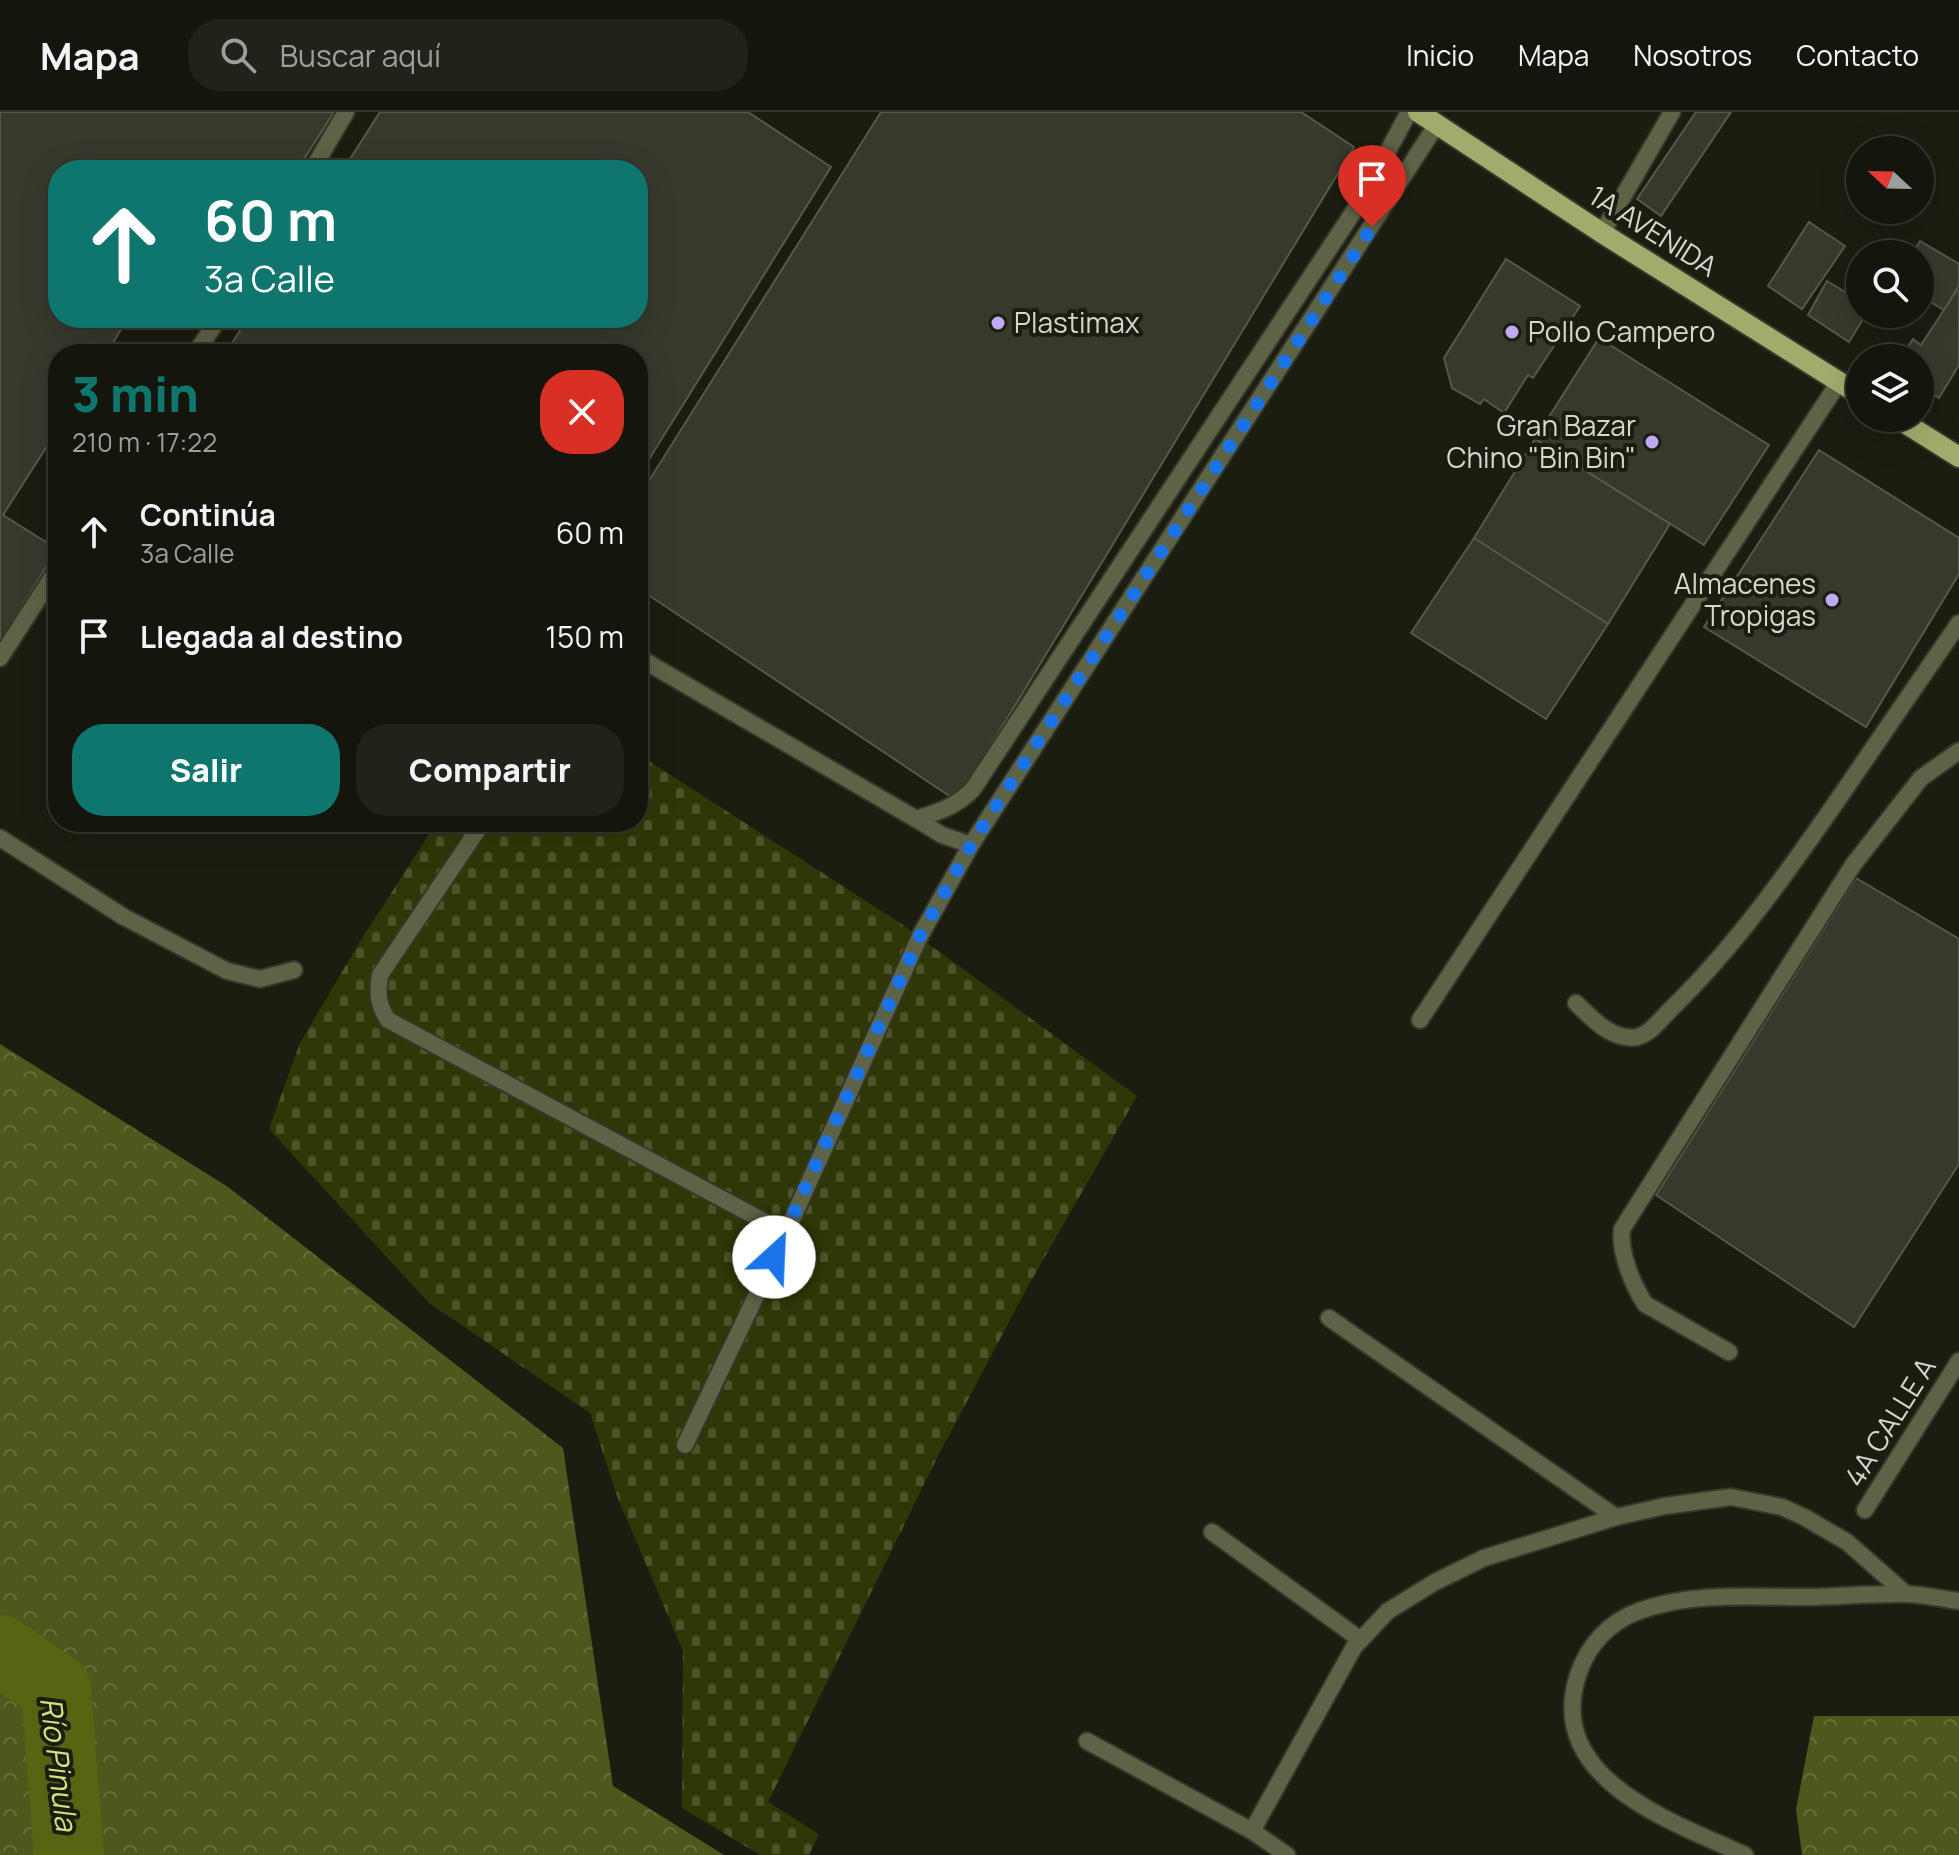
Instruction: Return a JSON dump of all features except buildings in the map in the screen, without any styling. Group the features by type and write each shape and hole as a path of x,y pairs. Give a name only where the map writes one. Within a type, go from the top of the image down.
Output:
{"main road":[{"name":"1A AVENIDA","path":"1418,112 1602,233 1846,386"},
{"path":"1919,432 1959,457"}],"street":[{"path":"318,160 346,112"},
{"path":"916,819 951,808 973,789 1362,199 1409,112"},
{"path":"1602,233 1672,112"},
{"path":"685,1445 786,1233 920,936 971,845 1437,124"},
{"path":"1420,1020 1839,382"},
{"path":"0,658 48,584"},
{"path":"1576,1003 1606,1030 1627,1037 1646,1033 1673,1008 1716,962 1784,877 1959,623"},
{"path":"648,663 942,835 971,845"},
{"path":"1729,1352 1645,1304 1637,1292 1622,1244 1624,1223 1853,865 1921,778 1959,751"},
{"path":"476,832 380,975 377,991 380,1007 388,1020 786,1233"},
{"path":"0,838 124,917 227,971 260,979 294,970"},
{"path":"1329,1318 1616,1517"},
{"name":"4A CALLE A","path":"1865,1510 1959,1361"},
{"path":"1252,1831 1354,1647 1388,1611 1435,1582 1484,1558 1616,1517 1665,1506 1731,1497 1782,1507 1847,1542 1906,1594"},
{"path":"1212,1532 1361,1640"},
{"path":"1745,1855 1643,1807 1609,1782 1594,1765 1581,1745 1572,1715 1575,1685 1589,1650 1617,1621 1638,1611 1697,1598 1906,1594 1959,1601"},
{"path":"1087,1741 1252,1831 1287,1855"}],"green space":[{"path":"648,760 900,923 1137,1096 1027,1288 938,1456 768,1802 819,1834 809,1855 760,1855 682,1808 683,1651 617,1496 590,1413 429,1303 269,1129 300,1043 359,943 431,832 648,832"},
{"path":"0,1044 228,1187 563,1448 613,1786 724,1855 0,1855"},
{"path":"1814,1716 1959,1716 1959,1855 1802,1855 1796,1809"}],"waterway":[{"name":"Río Pinula","path":"0,1650 56,1689 69,1855"}],"place":[{"name":"Plastimax","path":"998,323"},
{"name":"Pollo Campero","path":"1512,332"},
{"name":"Gran Bazar Chino \"Bin Bin\"","path":"1652,442"},
{"name":"Almacenes Tropigas","path":"1832,600"}],"route":[{"path":"774,1257 920,936 971,845 1372,227"}]}
